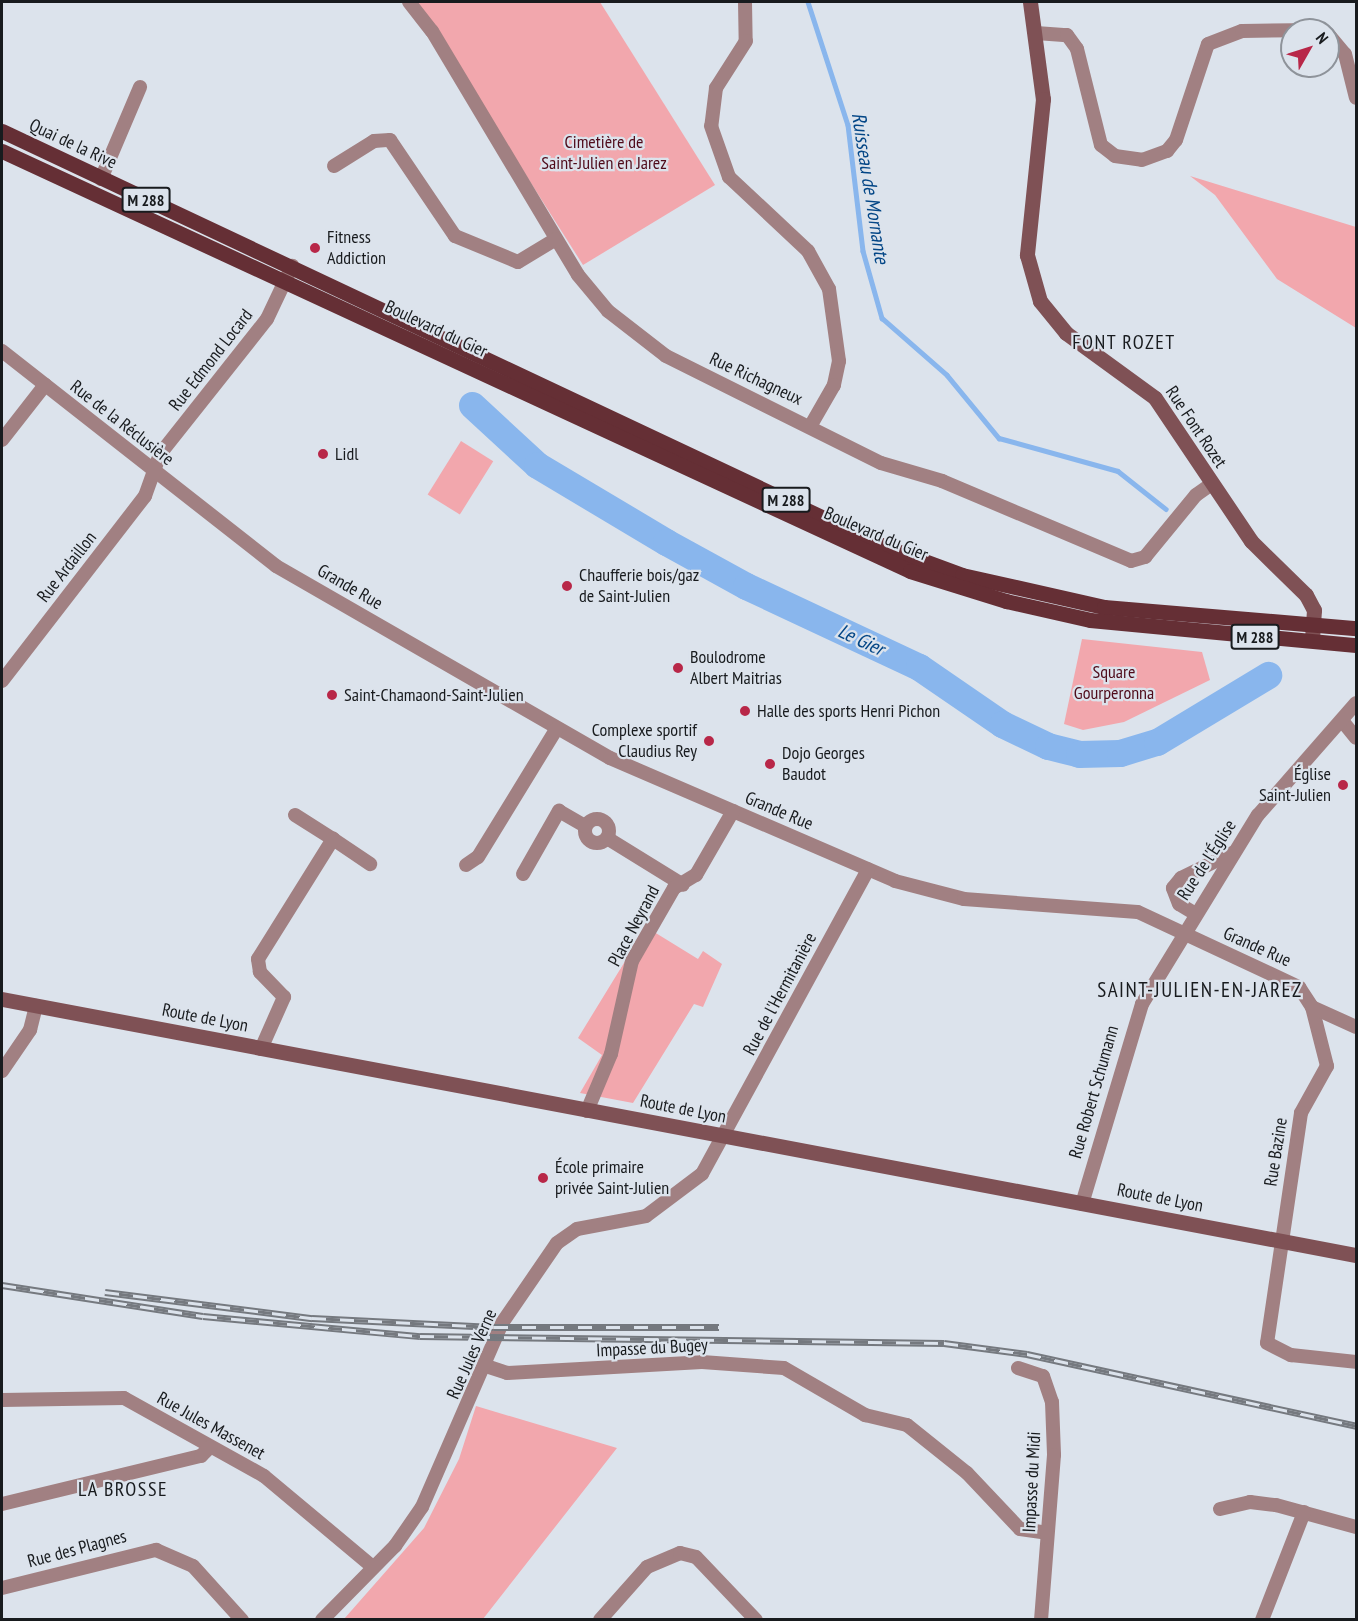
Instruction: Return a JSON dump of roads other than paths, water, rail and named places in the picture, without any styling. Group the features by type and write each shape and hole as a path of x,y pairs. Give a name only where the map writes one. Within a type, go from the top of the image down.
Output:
{"main road":[{"name":"Rue Font Rozet","path":"1030,2 1036,33 1043,99 1027,255 1032,283 1066,333 1155,398 1251,541 1306,595 1313,624 1312,641"},
{"name":"Quai de la Rive","path":"2,131 291,266"},
{"name":"Quai de la Rive","path":"2,151 285,281"},
{"name":"Boulevard du Gier","path":"291,266 881,545 962,575 1104,607 1356,628"},
{"name":"Boulevard du Gier","path":"285,281 910,571 1006,601 1090,620 1356,645"},
{"name":"Route de Lyon","path":"2,999 1356,1255"}],"street":[{"name":"Rue Richagneux","path":"409,2 432,31 556,239 608,311 666,356 811,425 894,469 942,481 1131,561 1145,557 1182,510 1212,484"},
{"path":"745,2 746,41 716,88 711,126 729,177 808,251 829,290 839,361 834,386 811,425"},
{"path":"1036,33 1067,35 1077,49 1101,145 1115,156 1142,160 1167,151 1176,140 1208,44 1242,31 1280,30"},
{"path":"1340,48 1345,54 1356,98"},
{"path":"101,179 140,87"},
{"path":"334,166 374,141 390,140 455,236 518,262 556,239"},
{"name":"Rue Edmond Locard","path":"155,472 160,454 267,320 291,266"},
{"name":"Rue de la Réclusière","path":"2,351 220,523"},
{"path":"2,440 45,385"},
{"name":"Rue Ardaillon","path":"2,681 145,496 155,472"},
{"name":"Grande Rue","path":"220,523 276,566 610,758 868,869 938,894 1119,908 1183,931 1290,981 1312,1007 1356,1027"},
{"name":"Rue de l'Église","path":"1183,931 1263,808 1344,723 1356,703"},
{"path":"1344,723 1356,738"},
{"path":"466,866 478,857 557,728"},
{"path":"523,874 559,811 585,826 593,843 607,838 683,885"},
{"name":"Place Neyrand","path":"587,1111 611,1054 626,975 674,888 683,885 696,875 733,811"},
{"path":"295,815 370,864"},
{"path":"261,1049 284,997 260,972 258,959 333,839"},
{"path":"1194,913 1173,898 1181,878 1232,853"},
{"name":"Rue de l'Hermitanière","path":"725,1137 868,869"},
{"name":"Rue Robert Schumann","path":"1082,1204 1133,1023 1183,931"},
{"path":"2,1071 30,1030 36,1006"},
{"name":"Rue Bazine","path":"1312,1007 1327,1065 1299,1123 1268,1343 1291,1355 1356,1362"},
{"name":"Rue Jules Verne","path":"322,1620 373,1567 422,1507 486,1366 502,1323 557,1243 577,1229 637,1220 675,1198 702,1174 725,1137"},
{"name":"Impasse du Bugey","path":"486,1366 516,1373 689,1362 759,1364 817,1383 865,1414 907,1425 967,1473 1020,1529 1047,1533"},
{"name":"Impasse du Midi","path":"1018,1368 1043,1376 1051,1391 1054,1455 1041,1620"},
{"name":"Rue Jules Massenet","path":"2,1400 118,1396 282,1490 373,1567"},
{"path":"2,1504 191,1459 210,1447"},
{"path":"1220,1509 1250,1502 1304,1512 1356,1527"},
{"path":"1262,1620 1304,1512"},
{"name":"Rue des Plagnes","path":"2,1588 156,1550 193,1566 242,1620"},
{"path":"600,1620 647,1567 680,1553 696,1557 756,1620"}],"waterway":[{"name":"Ruisseau de Mornante","path":"808,2 848,125 863,251 882,318 947,375 999,438 1118,471 1166,509"},
{"name":"Le Gier","path":"472,405 537,465 666,542 746,586 919,667 1002,724 1048,746 1079,754 1120,753 1157,742 1268,675"}],"railway":[{"path":"2,1285 203,1316 420,1336 944,1343 1027,1354 1356,1426"},
{"path":"105,1292 312,1318 494,1327 719,1327"}],"place":[{"name":"Fitness Addiction","path":"315,248"},
{"name":"Lidl","path":"323,454"},
{"name":"Chaufferie bois/gaz de Saint-Julien","path":"567,586"},
{"name":"Boulodrome Albert Maitrias","path":"678,668"},
{"name":"Saint-Chamaond-Saint-Julien","path":"332,695"},
{"name":"Halle des sports Henri Pichon","path":"745,711"},
{"name":"Complexe sportif Claudius Rey","path":"709,741"},
{"name":"Dojo Georges Baudot","path":"770,764"},
{"name":"Église Saint-Julien","path":"1343,785"},
{"name":"École primaire privée Saint-Julien","path":"543,1178"}],"district":[{"name":"FONT ROZET","path":"1124,342"},
{"name":"SAINT-JULIEN-EN-JAREZ","path":"1200,990"},
{"name":"LA BROSSE","path":"123,1489"}],"park label":[{"name":"Cimetière de Saint-Julien en Jarez","path":"604,153"},
{"name":"Square Gourperonna","path":"1114,683"}]}
